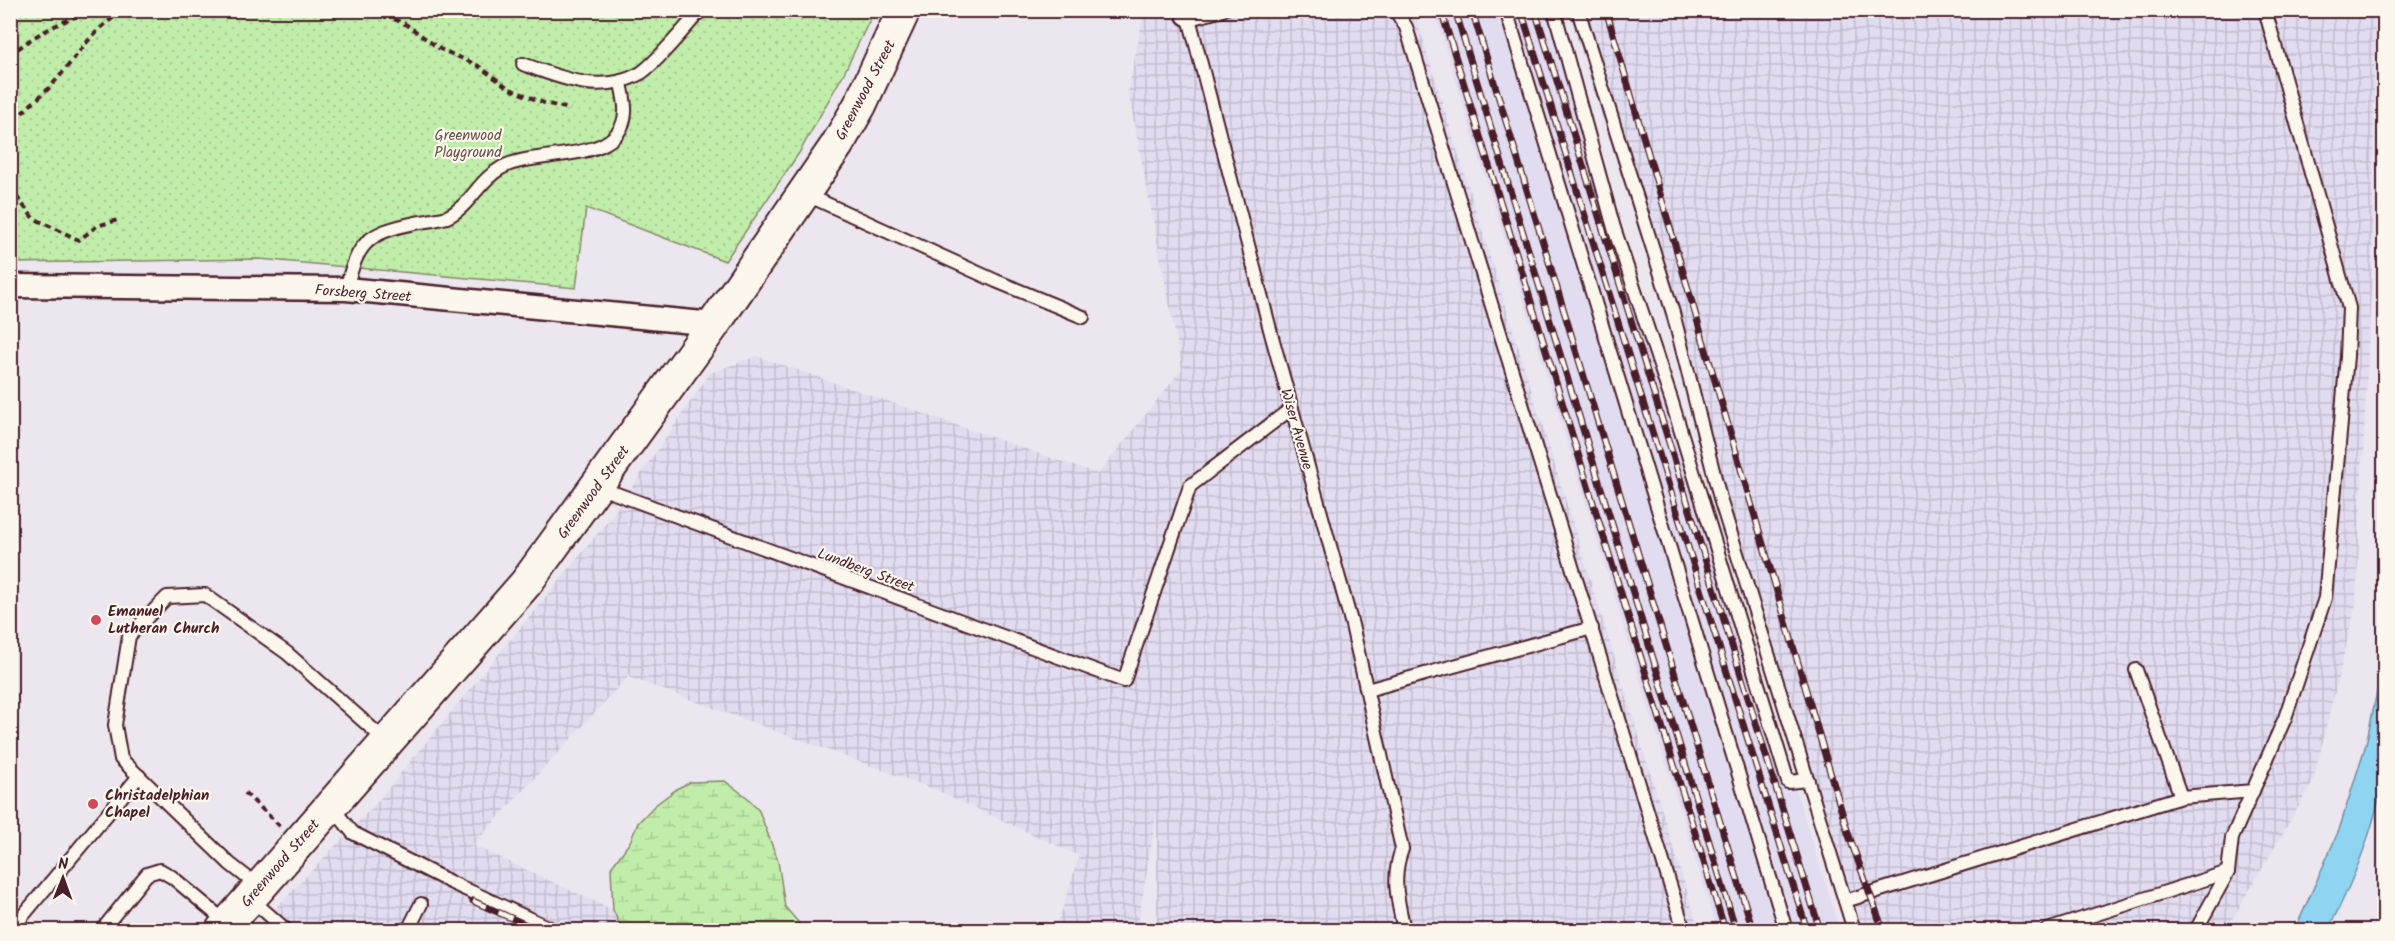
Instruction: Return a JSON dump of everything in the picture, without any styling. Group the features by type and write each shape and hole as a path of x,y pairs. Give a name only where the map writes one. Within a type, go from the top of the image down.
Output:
{"main road":[{"name":"Greenwood Street","path":"225,927 526,583 598,487 804,193 860,105 904,10"}],"street":[{"name":"Forsberg Street","path":"10,286 346,289 714,324"}],"lane":[{"path":"523,64 591,85 621,81 641,73 701,10"},
{"path":"1188,15 1223,10"},
{"path":"1395,10 1406,27 1684,930"},
{"path":"1506,10 1786,930"},
{"path":"1554,10 1614,228 1671,399 1788,782 1808,780"},
{"path":"1578,10 1673,313 1721,502 1854,930"},
{"path":"2196,930 2228,872 2232,838 2285,718 2325,598 2348,356 2349,308 2265,10"},
{"name":"Wiser Avenue","path":"1188,15 1352,625 1402,849 1395,866 1394,883 1404,930"},
{"path":"346,289 355,256 367,242 389,229 446,217 459,210 482,181 502,167 528,159 584,151 609,141 622,129 626,111 621,81"},
{"path":"804,193 996,281 1083,317"},
{"name":"Lundberg Street","path":"598,487 1124,681 1190,486 1292,408"},
{"path":"286,930 230,864 121,759 115,725 129,636 167,597 205,595 287,653 387,741"},
{"path":"1367,690 1592,628"},
{"path":"2136,670 2181,797"},
{"path":"11,930 139,776"},
{"path":"1845,901 2181,797 2253,791"},
{"path":"331,806 353,833 452,883 554,930"},
{"path":"102,930 147,874 160,870 172,877 225,927"},
{"path":"2047,930 2228,872"},
{"path":"408,930 421,904"}],"path":[{"path":"10,56 23,43 57,24 91,10"},
{"path":"10,130 104,22 126,10"},
{"path":"375,10 407,25 440,49 477,65 510,88 544,103 570,109"},
{"path":"10,188 33,218 79,240 96,226 117,220"},
{"path":"245,793 282,827"}],"shaded area":[{"path":"1144,11 1414,11 1699,930 1157,930 1157,811 1137,930 1048,930 1060,917 1079,856 934,789 628,677 473,845 656,930 255,930 378,801 612,516 710,373 757,356 1098,474 1182,369 1128,92"},
{"path":"1434,11 1550,11 1840,930 1717,930"},
{"path":"1568,11 2375,11 2373,250 2356,604 2313,782 2226,930 1863,930"}],"green space":[{"name":"Greenwood Playground","path":"10,11 874,11 844,73 799,153 725,261 586,208 576,288 259,259 11,263"},
{"path":"725,781 748,798 759,811 778,861 785,907 805,930 626,930 621,927 613,910 611,868 630,842 638,823 654,806 678,788 691,782"}],"water":[{"path":"2384,658 2386,747 2384,774 2369,834 2346,893 2328,930 2295,930 2339,830 2366,744"}],"railway":[{"path":"1441,10 1725,930"},
{"path":"1455,10 1736,930"},
{"path":"1472,10 1753,930"},
{"path":"1521,10 1807,930"},
{"path":"1535,10 1820,930"},
{"path":"1606,10 1848,833 1883,930"},
{"path":"473,901 538,930"}],"place":[{"name":"Emanuel Lutheran Church","path":"96,620"},
{"name":"Christadelphian Chapel","path":"93,804"}]}
